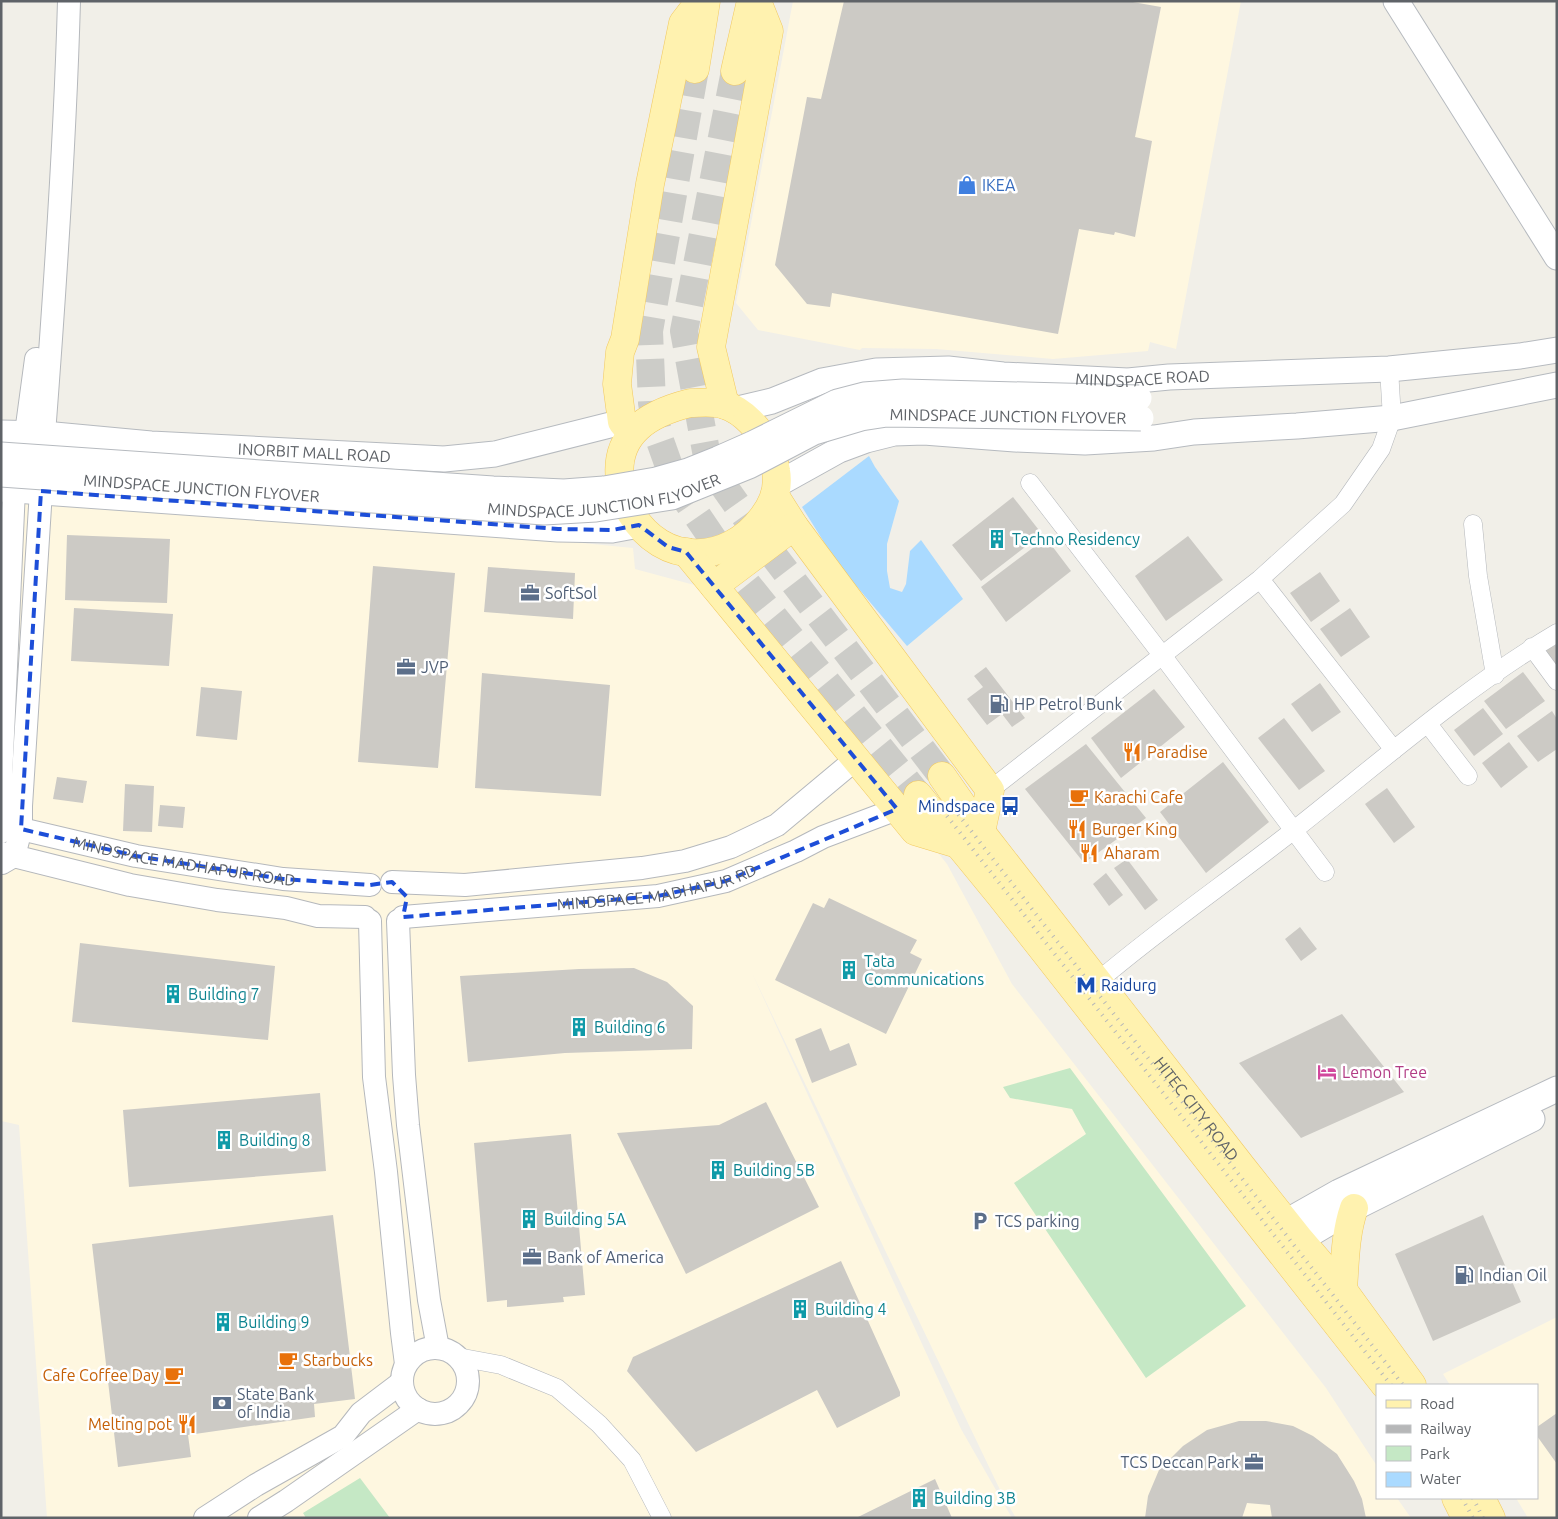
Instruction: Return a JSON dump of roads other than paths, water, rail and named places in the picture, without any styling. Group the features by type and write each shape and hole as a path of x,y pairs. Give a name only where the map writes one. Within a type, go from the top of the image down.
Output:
{"main road":[{"path":"632,426 668,408 690,402 730,408 751,422 764,438 776,471 775,490 766,513 755,528 740,541 723,549 705,553 686,552 668,547 652,538 630,512 622,492 618,469 632,426 634,351 625,339 650,184 683,23 700,1"},
{"path":"695,68 706,1"},
{"path":"735,71 751,1"},
{"path":"730,408 712,347 769,31 756,1"},
{"path":"1396,1 1557,257"},
{"name":"MINDSPACE ROAD","path":"730,408 772,401 822,381 876,371 948,369 1003,375 1128,381 1182,377 1388,369 1520,356 1555,347"},
{"name":"MINDSPACE JUNCTION FLYOVER","path":"5,484 553,512 596,509 672,497 749,466 814,432 862,418 887,414 1140,408 1182,377"},
{"path":"775,490 839,450 866,440 894,433 924,432 1085,442 1154,438 1194,432 1392,418 1557,385"},
{"name":"MINDSPACE JUNCTION FLYOVER","path":"1,454 493,489 564,492 629,485 688,471 752,444 838,402 864,395 903,392 1140,408 1194,432"},
{"name":"INORBIT MALL ROAD","path":"1,433 35,433 151,444 444,459 495,454 632,426"},
{"path":"291,510 299,451"},
{"path":"5,484 41,491 558,529 612,530 639,524"},
{"path":"775,490 794,526 990,790 969,838"},
{"path":"714,586 794,526"},
{"path":"686,552 856,759 908,802 916,831 969,838"},
{"path":"942,776 969,838"},
{"name":"HITEC CITY ROAD","path":"969,838 1097,982 1293,1231 1343,1290 1411,1384"},
{"name":"HITEC CITY ROAD","path":"969,838 1384,1384"},
{"path":"1293,1231 1339,1192 1557,1089"},
{"path":"1293,1231 1354,1208 1557,1107"},
{"path":"1343,1290 1349,1222 1354,1208"},
{"path":"1456,1499 1466,1518"},
{"path":"1482,1499 1492,1518"}],"street":[{"path":"47,302 56,1"},
{"path":"35,433 37,354 47,302 67,66 69,1"},
{"path":"990,790 1260,579 1343,504 1381,449 1392,418 1388,369"},
{"path":"5,484 1,778 7,825 6,857"},
{"path":"1030,484 1162,655 1325,872"},
{"path":"7,825 21,806 41,491"},
{"path":"1473,524 1478,576 1495,675"},
{"path":"1260,579 1394,750"},
{"path":"1097,982 1128,955 1294,830 1428,724 1557,632"},
{"path":"1532,648 1557,681"},
{"path":"1428,724 1468,776"},
{"name":"MINDSPACE MADHAPUR ROAD","path":"7,825 136,856 282,879 464,885 642,868 685,861 738,844 777,825 856,759"},
{"name":"MINDSPACE MADHAPUR RD","path":"400,919 658,896 726,881 908,802"},
{"path":"792,812 814,842"},
{"path":"738,844 754,869"},
{"name":"MINDSPACE MADHAPUR ROAD","path":"6,857 140,887 217,900 286,908 318,916 368,919"},
{"path":"381,883 401,888 406,897 407,907 400,919 391,926 376,926 368,919 361,909 361,900 364,892 381,883"},
{"path":"206,1518 256,1485 343,1436 360,1413 404,1373 420,1352 438,1348 449,1350 458,1357 466,1368 468,1382 464,1396 456,1406 444,1413 430,1414 418,1409 406,1398 404,1373 402,1333 373,1060 368,919"},
{"path":"400,919 404,1075 408,1125 429,1300 438,1348"},
{"path":"458,1357 501,1365 557,1388 599,1424 632,1460 662,1518"},
{"path":"259,1518 418,1409"}],"water":[{"path":"869,456 899,501 887,544 887,571 890,588 902,592 906,584 910,551 921,540 963,599 907,646 837,563 802,507"}],"tunnel":[{"path":"695,69 649,331 652,403 659,438 669,466 685,498 726,558 918,795"},
{"path":"735,71 684,331 706,451 720,481 767,547 942,776"}],"railway":[{"path":"954,809 1402,1384"},
{"path":"947,816 1390,1384"},
{"path":"1463,1499 1473,1518"},
{"path":"1474,1499 1483,1518"}],"place":[{"name":"IKEA","path":"967,185"},
{"name":"Techno Residency","path":"997,539"},
{"name":"SoftSol","path":"530,593"},
{"name":"JVP","path":"406,667"},
{"name":"HP Petrol Bunk","path":"999,704"},
{"name":"Paradise","path":"1132,752"},
{"name":"Karachi Cafe","path":"1079,797"},
{"name":"Mindspace","path":"1010,806"},
{"name":"Burger King","path":"1077,829"},
{"name":"Aharam","path":"1089,853"},
{"name":"Tata Communications","path":"849,970"},
{"name":"Raidurg","path":"1086,985"},
{"name":"Building 7","path":"173,994"},
{"name":"Building 6","path":"579,1027"},
{"name":"Lemon Tree","path":"1327,1072"},
{"name":"Building 8","path":"224,1140"},
{"name":"Building 5B","path":"718,1170"},
{"name":"Building 5A","path":"529,1219"},
{"name":"TCS parking","path":"980,1221"},
{"name":"Bank of America","path":"532,1257"},
{"name":"Indian Oil","path":"1464,1275"},
{"name":"Building 4","path":"800,1309"},
{"name":"Building 9","path":"223,1322"},
{"name":"Starbucks","path":"288,1360"},
{"name":"Cafe Coffee Day","path":"174,1375"},
{"name":"State Bank of India","path":"222,1403"},
{"name":"Melting pot","path":"187,1424"},
{"name":"TCS Deccan Park","path":"1254,1462"},
{"name":"Building 3B","path":"919,1498"}]}
